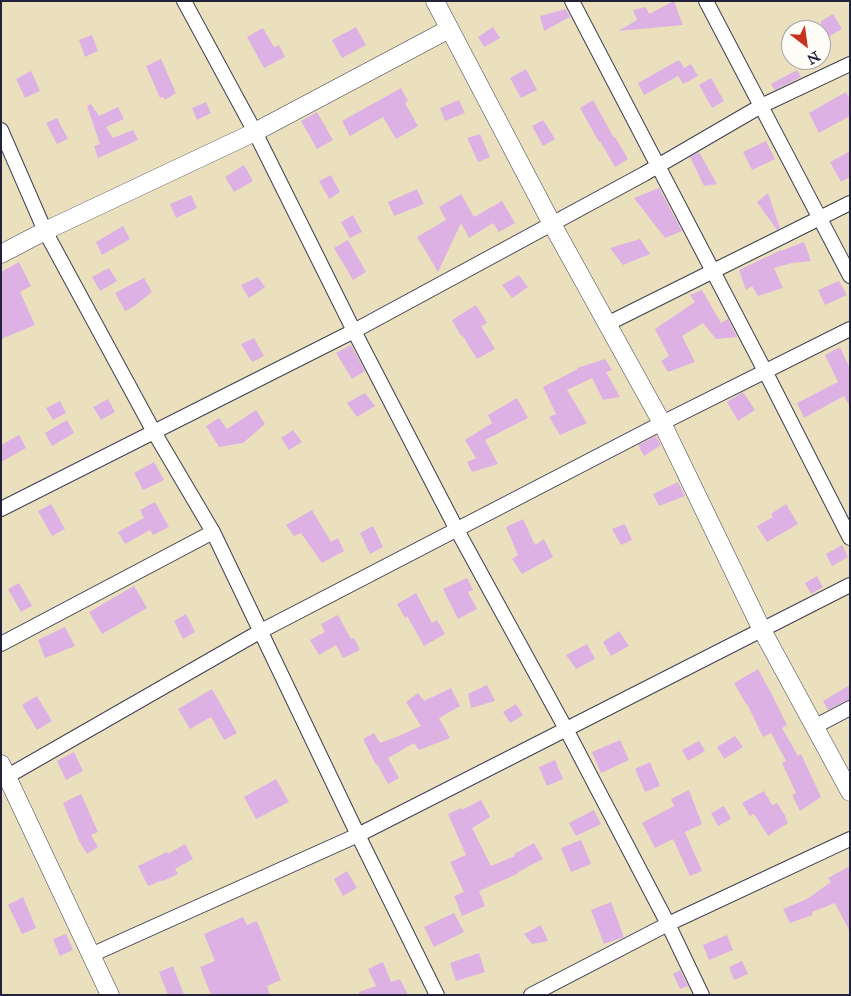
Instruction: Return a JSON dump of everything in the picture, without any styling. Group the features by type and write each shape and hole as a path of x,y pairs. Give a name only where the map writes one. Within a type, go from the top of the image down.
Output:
{"street":[{"path":"184,1 255,132 456,530 566,729 668,924 702,995"},
{"path":"435,1 552,224 662,423 762,630 850,792"},
{"path":"572,1 850,538"},
{"path":"706,1 850,276"},
{"path":"1,254 255,132 449,29"},
{"path":"1,509 354,331 658,166 761,106 850,64"},
{"path":"1,130 46,232 154,432 213,532 437,995"},
{"path":"607,324 850,204"},
{"path":"110,995 3,774 261,632 662,423 850,328"},
{"path":"1,644 213,532"},
{"path":"91,955 358,835 850,585"},
{"path":"814,727 850,708"},
{"path":"532,995 668,924 850,839"}],"building":[{"path":"674,1 683,25 618,31 637,20 633,10 646,7 649,14"},
{"path":"566,9 570,17 544,31 540,16"},
{"path":"833,14 842,29 831,35 831,20 823,20"},
{"path":"356,27 366,45 342,58 332,40"},
{"path":"493,27 500,38 484,47 478,37"},
{"path":"263,28 274,47 279,45 285,57 264,68 247,37"},
{"path":"92,35 98,51 85,57 79,40"},
{"path":"161,59 176,93 165,100 163,97 160,98 146,66"},
{"path":"679,60 684,68 691,64 698,76 683,84 678,76 644,95 638,83"},
{"path":"526,69 537,90 521,98 510,78"},
{"path":"797,70 801,77 775,90 771,84"},
{"path":"31,71 40,91 25,98 16,79"},
{"path":"711,78 724,101 712,108 699,85"},
{"path":"401,88 408,101 405,103 418,126 396,139 383,117 350,136 342,121"},
{"path":"846,92 850,100 850,116 819,133 809,113"},
{"path":"459,100 465,113 445,121 440,108"},
{"path":"593,100 628,159 615,167 580,108"},
{"path":"206,102 211,113 197,120 192,108"},
{"path":"91,104 99,116 118,107 124,119 106,127 113,138 133,130 138,140 98,158 94,146 100,144 87,106"},
{"path":"317,112 333,140 317,149 301,121"},
{"path":"57,118 68,139 57,144 46,123"},
{"path":"543,120 555,139 543,146 532,126"},
{"path":"480,134 490,157 478,162 467,138"},
{"path":"766,141 775,159 752,170 743,152"},
{"path":"850,151 850,177 841,182 830,162"},
{"path":"699,152 717,184 704,186 690,157"},
{"path":"244,165 253,181 234,192 225,177"},
{"path":"331,175 340,192 329,199 319,181"},
{"path":"659,188 682,231 665,238 634,198"},
{"path":"417,189 424,204 394,216 388,202"},
{"path":"768,193 780,228 777,230 757,202"},
{"path":"461,194 474,217 502,201 515,223 499,232 493,223 469,238 461,223 438,272 417,237 446,220 439,207"},
{"path":"191,195 197,208 176,218 170,204"},
{"path":"353,215 362,232 350,238 341,222"},
{"path":"123,226 130,239 102,255 96,242"},
{"path":"640,239 650,254 623,265 610,248"},
{"path":"348,240 366,272 353,280 334,248"},
{"path":"804,242 811,261 792,263 774,268 783,288 758,296 752,286 746,290 739,270 781,250"},
{"path":"19,262 31,286 20,292 35,325 1,339 1,272"},
{"path":"109,268 117,281 100,291 92,277"},
{"path":"519,275 528,287 512,298 502,285"},
{"path":"258,277 265,287 249,298 241,285"},
{"path":"144,278 152,292 125,311 115,293"},
{"path":"839,281 847,295 825,305 818,290"},
{"path":"702,290 721,323 728,319 737,337 716,339 703,323 682,336 695,362 668,372 661,361 669,356 655,329 695,302 690,295"},
{"path":"476,305 487,323 481,326 495,349 477,359 452,320"},
{"path":"254,338 264,356 252,362 241,344"},
{"path":"351,345 365,371 352,379 336,353"},
{"path":"840,347 850,369 850,407 844,396 804,418 797,403 838,382 825,355"},
{"path":"605,359 612,370 606,372 620,397 603,400 592,378 567,390 587,423 560,435 549,417 556,414 543,387 577,368"},
{"path":"743,392 755,410 738,421 727,402"},
{"path":"365,393 375,406 357,417 347,403"},
{"path":"517,398 528,418 485,440 498,464 472,472 467,462 476,458 465,440 492,423 488,415"},
{"path":"108,399 115,412 101,420 93,407"},
{"path":"60,401 66,413 53,420 46,408"},
{"path":"256,410 265,424 243,443 219,447 206,426 219,418 227,429"},
{"path":"67,420 74,433 52,446 45,433"},
{"path":"293,430 302,442 289,450 281,438"},
{"path":"19,435 26,448 1,462 1,445"},
{"path":"656,436 661,445 644,456 638,445"},
{"path":"154,462 164,480 143,490 134,473"},
{"path":"678,482 685,496 659,506 653,494"},
{"path":"155,502 169,527 153,535 150,530 125,544 118,532 144,518 140,510"},
{"path":"51,504 65,529 52,536 38,511"},
{"path":"786,504 798,524 767,542 757,526 773,517 771,514"},
{"path":"312,510 331,542 338,538 344,551 322,563 301,533 294,536 286,525"},
{"path":"523,519 535,545 544,539 553,557 522,574 512,559 518,555 506,527"},
{"path":"625,524 632,540 621,545 612,529"},
{"path":"373,526 383,547 370,554 360,533"},
{"path":"842,545 848,557 832,566 826,554"},
{"path":"817,576 823,587 811,594 805,583"},
{"path":"467,578 473,590 468,592 477,609 458,619 443,589"},
{"path":"19,583 32,606 21,612 8,589"},
{"path":"134,586 147,608 102,634 89,612"},
{"path":"416,593 432,623 437,620 445,634 424,646 407,616 405,618 397,604"},
{"path":"186,614 195,632 183,639 174,621"},
{"path":"338,615 351,639 354,638 360,650 343,658 336,645 319,655 310,640 325,632 321,624"},
{"path":"65,627 75,646 45,658 38,640"},
{"path":"619,631 629,646 611,656 603,642"},
{"path":"587,644 595,659 576,669 566,655"},
{"path":"758,669 787,725 782,728 798,756 801,754 821,797 800,811 792,795 796,793 782,763 786,761 771,733 763,737 747,704 734,683"},
{"path":"487,685 495,701 471,708 468,694"},
{"path":"850,685 850,699 828,710 823,701"},
{"path":"451,688 460,706 439,718 450,738 419,750 414,743 388,758 399,778 388,784 363,739 374,733 380,743 421,726 406,702 418,693 424,701"},
{"path":"212,689 237,733 224,740 211,717 190,729 178,709"},
{"path":"37,696 52,721 37,730 22,705"},
{"path":"516,704 523,715 510,723 503,712"},
{"path":"735,736 743,747 724,759 717,747"},
{"path":"620,740 629,760 601,773 592,752"},
{"path":"699,741 705,751 688,761 682,750"},
{"path":"74,752 83,771 66,780 57,761"},
{"path":"555,760 563,779 547,786 539,767"},
{"path":"650,762 660,786 645,792 635,769"},
{"path":"276,779 289,802 256,819 244,797"},
{"path":"689,790 702,824 685,832 702,871 690,876 673,839 655,848 642,823 674,806 671,799"},
{"path":"764,791 772,805 777,803 788,823 768,836 754,814 750,816 742,803"},
{"path":"81,794 98,832 91,835 98,847 87,854 79,841 63,803"},
{"path":"481,800 490,817 472,828 491,866 515,856 514,854 534,843 543,859 519,873 479,891 485,906 462,916 454,896 464,892 450,862 466,855 448,814 461,808 462,810"},
{"path":"724,806 731,819 718,826 711,813"},
{"path":"594,810 601,824 576,836 569,823"},
{"path":"581,840 591,864 571,872 561,848"},
{"path":"185,844 193,859 175,869 178,874 148,886 138,866 167,852 168,854"},
{"path":"850,866 850,932 835,903 812,912 813,915 790,923 783,909 807,899 831,882 828,878"},
{"path":"347,871 357,888 343,896 334,879"},
{"path":"23,897 36,928 22,934 8,905"},
{"path":"611,902 624,937 604,944 591,910"},
{"path":"454,913 464,932 434,947 424,927"},
{"path":"243,917 247,925 257,921 281,980 267,986 270,995 211,995 200,967 215,961 204,934"},
{"path":"541,925 548,941 532,944 524,934"},
{"path":"66,934 73,950 60,956 53,939"},
{"path":"727,935 733,950 709,960 703,945"},
{"path":"479,953 485,972 456,981 450,963"},
{"path":"742,961 748,974 734,980 729,967"},
{"path":"383,962 391,982 400,979 408,995 359,995 359,992 376,986 368,969"},
{"path":"173,966 184,995 168,995 159,972"},
{"path":"680,970 688,986 680,989 673,974"}]}
